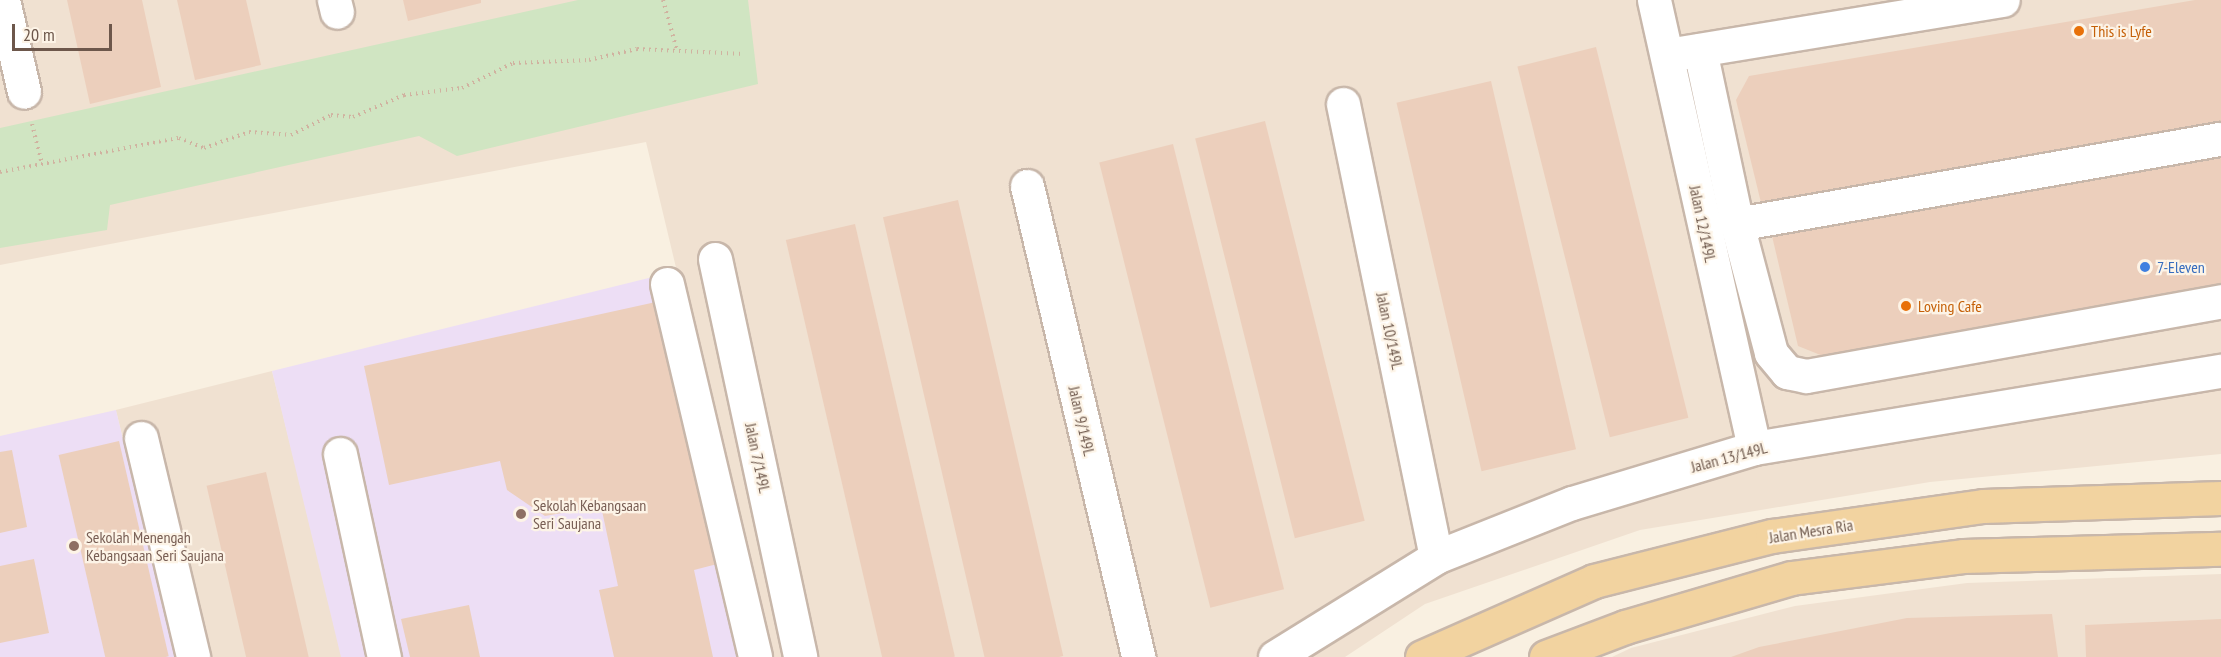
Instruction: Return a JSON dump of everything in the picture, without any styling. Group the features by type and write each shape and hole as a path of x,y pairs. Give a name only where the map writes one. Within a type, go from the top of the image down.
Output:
{"main road":[{"name":"Jalan Mesra Ria","path":"1422,657 1594,581 1772,536 1983,506 2221,498"},
{"path":"1546,657 1624,627 1791,578 1963,556 2221,549"}],"street":[{"path":"3,0 24,92"},
{"name":"Jalan 12/149L","path":"1654,0 1754,448"},
{"path":"1667,55 2003,0"},
{"path":"1700,50 1737,224 1771,353 1786,372 1806,376 2221,301"},
{"name":"Jalan 10/149L","path":"1344,104 1436,557"},
{"path":"1737,224 2221,139"},
{"name":"Jalan 9/149L","path":"1027,186 1138,657"},
{"name":"Jalan 7/149L","path":"715,259 800,657"},
{"path":"667,284 756,657"},
{"name":"Jalan 13/149L","path":"1275,657 1436,557 1572,503 1754,448 2221,371"},
{"path":"141,438 194,657"},
{"path":"340,454 384,657"}],"path":[{"path":"663,0 677,51"},
{"path":"0,172 179,138 204,148 249,132 291,135 331,116 353,117 404,94 462,88 513,63 589,60 637,49 744,54"},
{"path":"24,92 42,164"}],"shaded area":[{"path":"0,0 2221,0 2221,454 1930,482 1640,530 1425,604 1345,657 769,657 646,142 0,265"},
{"name":"Sekolah Kebangsaan Seri Saujana","path":"677,271 769,657 341,657 272,371"},
{"path":"272,371 343,656 177,657 116,410"},
{"name":"Sekolah Menengah Kebangsaan Seri Saujana","path":"116,410 175,657 0,657 0,436"},
{"path":"2221,574 2221,657 1612,657 1631,648 1795,606 1967,583"}],"green space":[{"path":"578,0 748,0 758,84 457,156 419,136 110,205 107,230 0,248 0,128"}],"building":[{"path":"67,0 142,0 161,87 90,104"},
{"path":"177,0 246,0 261,65 195,80"},
{"path":"403,0 481,0 481,3 408,21"},
{"path":"2195,0 2221,0 2221,130 1764,215 1736,100 1749,76"},
{"path":"1596,47 1688,418 1610,437 1517,67"},
{"path":"1491,81 1576,449 1482,471 1396,103"},
{"path":"1265,121 1365,521 1295,538 1195,138"},
{"path":"1173,144 1284,589 1210,608 1099,162"},
{"path":"2221,158 2221,287 1823,356 1798,346 1772,236"},
{"path":"958,200 1063,656 984,657 883,217"},
{"path":"855,224 955,657 882,657 786,240"},
{"path":"665,300 721,563 694,570 713,657 614,657 599,590 618,586 601,506 545,516 507,490 500,461 389,485 364,366"},
{"path":"119,441 169,656 105,657 59,455"},
{"path":"12,450 27,527 0,533 0,452"},
{"path":"266,472 309,657 246,657 207,486"},
{"path":"34,559 49,633 0,643 0,566"},
{"path":"469,605 480,657 410,657 401,619"},
{"path":"2052,614 2058,657 1731,657 1759,647 1907,618"},
{"path":"2221,619 2221,657 2086,657 2085,625"}],"place":[{"name":"This is Lyfe","path":"2079,31"},
{"name":"7-Eleven","path":"2145,267"},
{"name":"Loving Cafe","path":"1906,306"},
{"name":"Sekolah Kebangsaan Seri Saujana","path":"521,514"},
{"name":"Sekolah Menengah Kebangsaan Seri Saujana","path":"74,546"}]}
